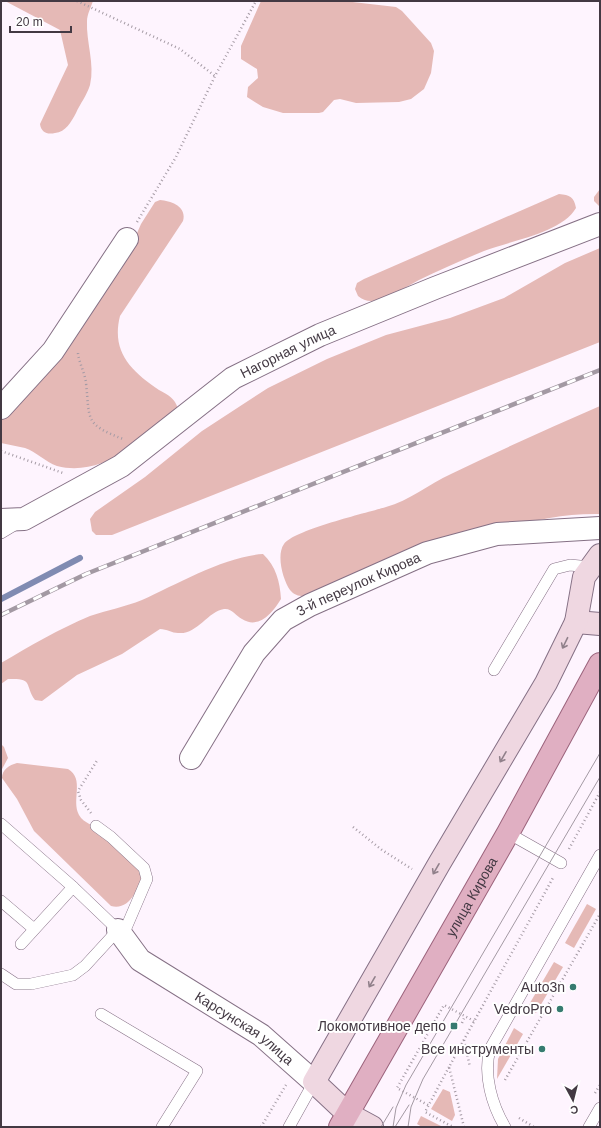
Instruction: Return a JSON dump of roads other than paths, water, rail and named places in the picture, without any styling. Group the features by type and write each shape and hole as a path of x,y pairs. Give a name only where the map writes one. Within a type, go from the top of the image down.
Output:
{"main road":[{"name":"улица Кирова","path":"344,1120 508,833 600,664"}],"street":[{"name":"Нагорная улица","path":"1,520 24,519 120,466 233,378 320,335 435,288 600,224"},
{"path":"1,408 53,350 126,240"},
{"name":"3-й переулок Кирова","path":"191,758 254,653 282,620 310,605 427,553 497,534 600,528"},
{"path":"314,1082 439,864 546,683 576,622 584,577 595,561"},
{"path":"576,622 600,624"},
{"name":"Карсунская улица","path":"121,933 140,960 261,1034 314,1082 344,1120 372,1127"}],"lane":[{"path":"1,533 24,519"},
{"path":"494,670 554,569 595,561"},
{"path":"1,824 73,887 121,933"},
{"path":"1,974 16,984 31,984 73,975 86,966 121,933 147,879 144,868 96,826"},
{"path":"508,833 561,863"},
{"path":"505,1127 500,1118 488,1082 487,1059 490,1049 600,856"},
{"path":"21,944 73,887"},
{"path":"1,901 34,930"},
{"path":"101,1014 197,1071 162,1127"},
{"path":"289,1127 314,1082"},
{"path":"589,1127 600,1108"}],"waterway":[{"path":"1,599 80,558"}],"tram line":[{"path":"393,1127 396,1108 406,1085 600,753"},
{"path":"408,1127 411,1107 423,1079 600,777"},
{"path":"395,1127 409,1105"},
{"path":"381,1127 393,1107"}],"railway":[{"path":"1,615 86,574 600,370"}],"place":[{"name":"Auto3n","path":"573,987"},
{"name":"VedroPro","path":"560,1009"},
{"name":"Локомотивное депо","path":"454,1026"},
{"name":"Все инструменты","path":"542,1049"}]}
